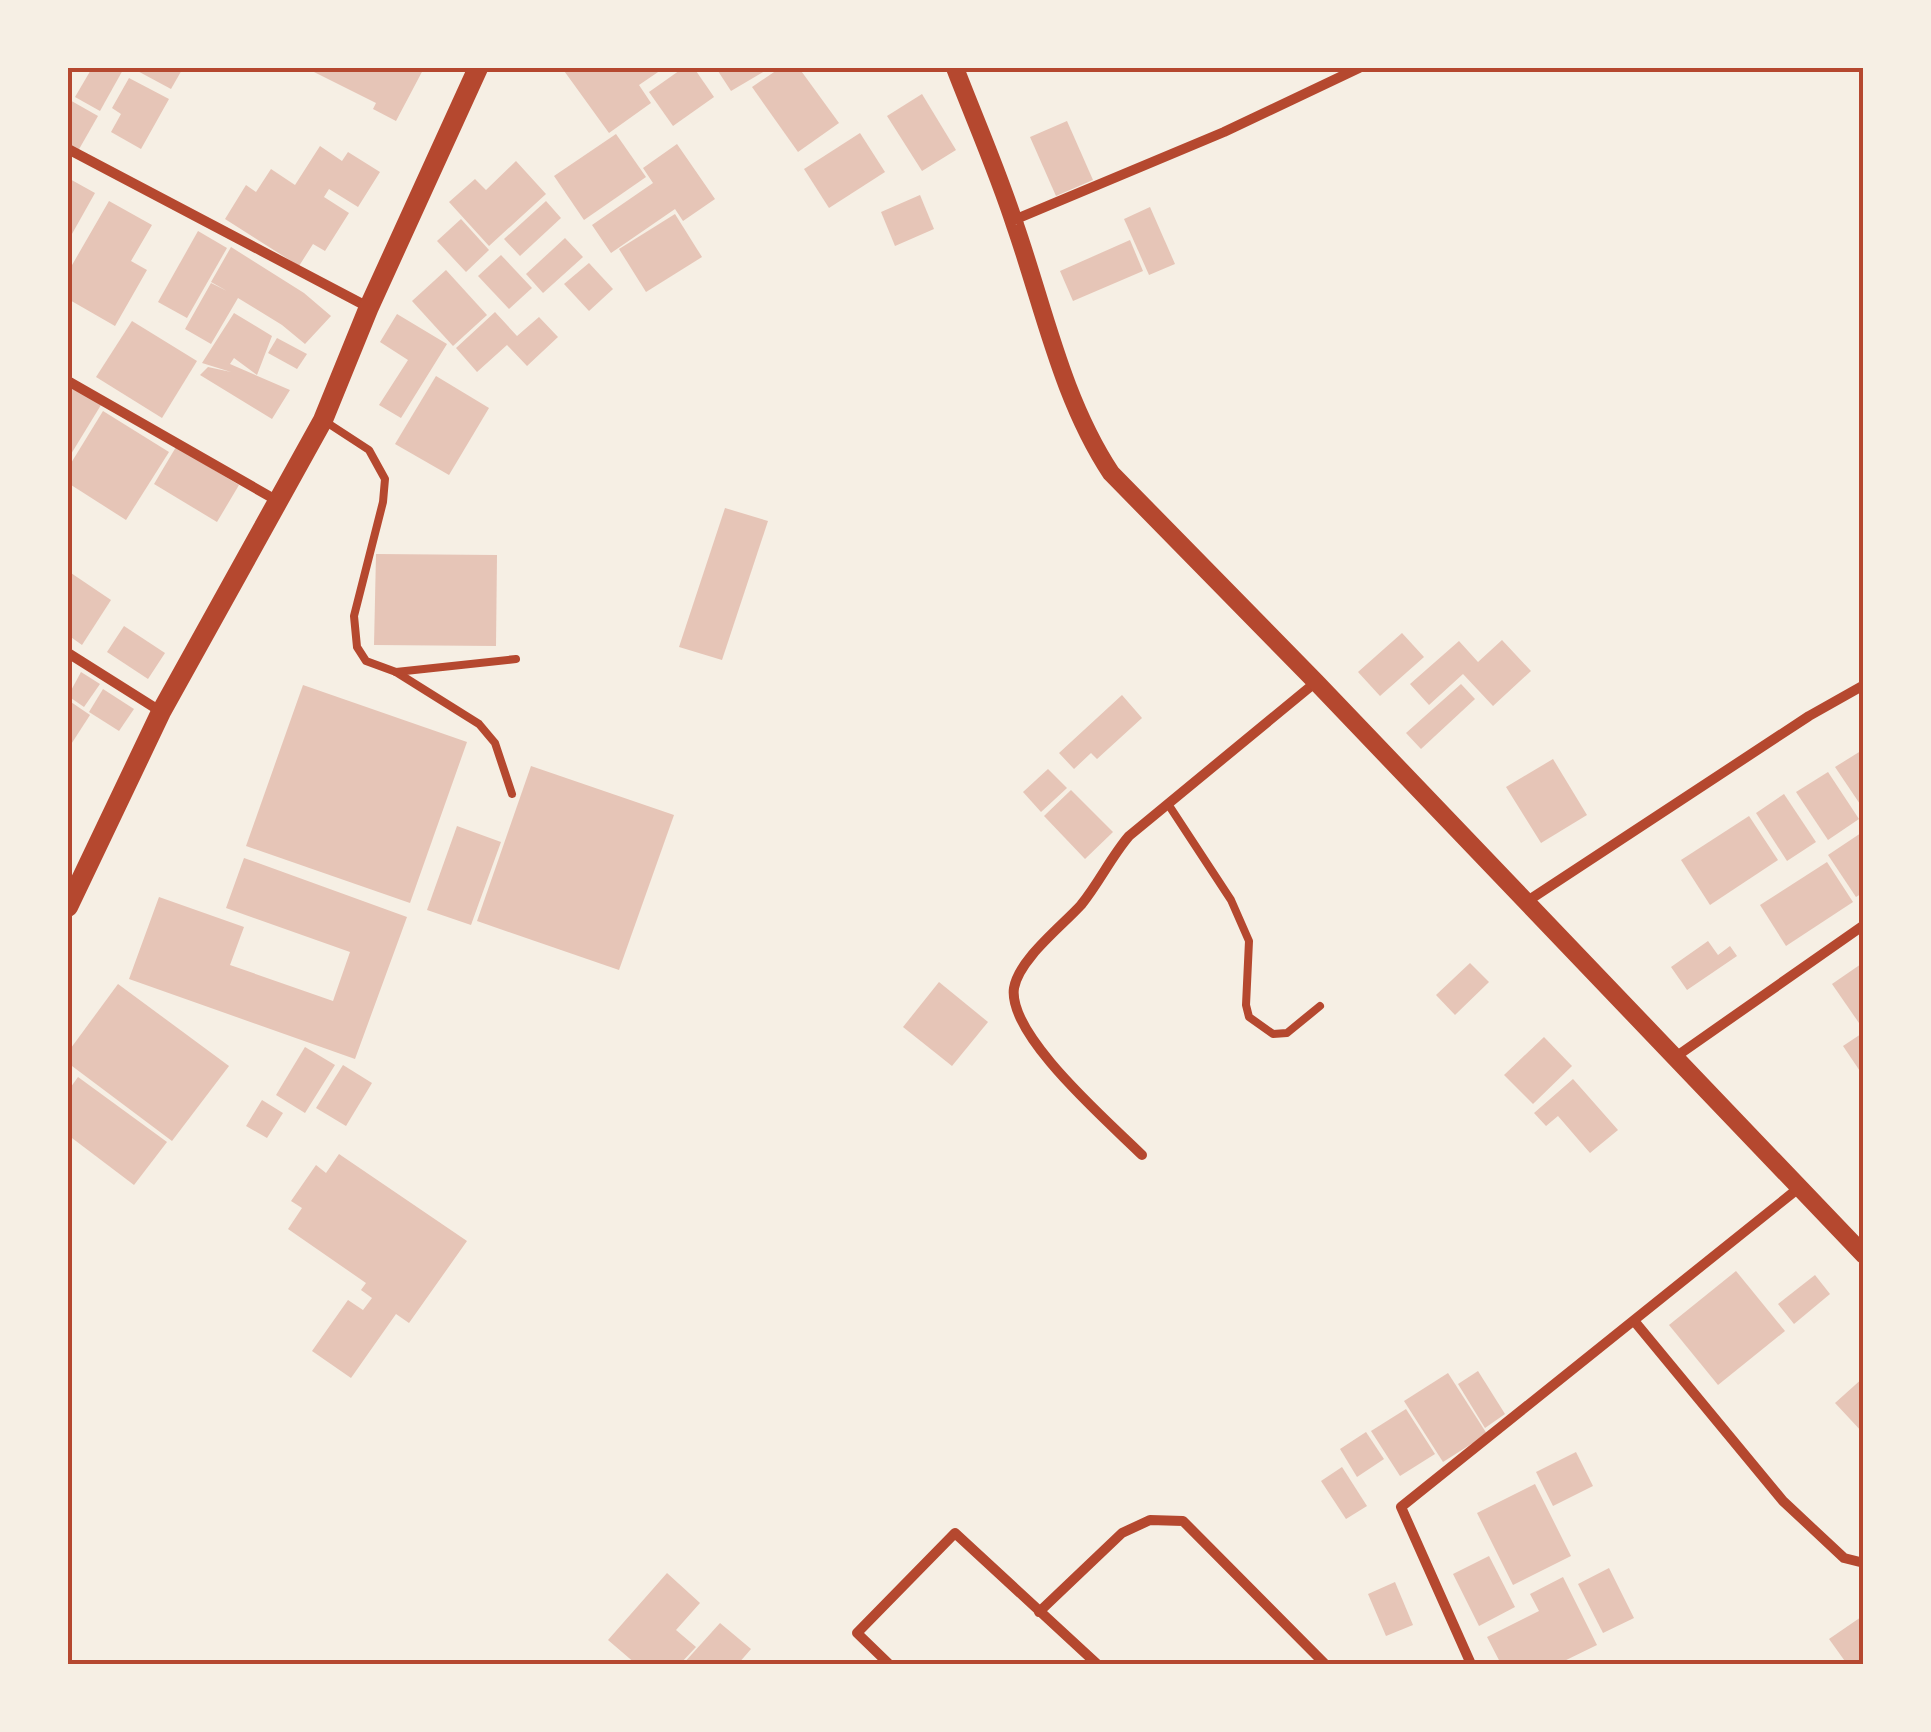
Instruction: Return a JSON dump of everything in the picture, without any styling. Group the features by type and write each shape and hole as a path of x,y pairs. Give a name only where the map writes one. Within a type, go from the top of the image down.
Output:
{"main road":[{"path":"68,906 72,883 161,712 323,420 369,308 478,68"}],"street":[{"path":"955,68 1014,220 1074,405 1111,474 1316,682 1864,1255"},
{"path":"1014,220 1224,132 1358,68"},
{"path":"68,149 369,308"},
{"path":"68,381 276,500"},
{"path":"68,653 161,712"},
{"path":"1142,1154 1064,1078 1023,1026 1014,988 1031,955 1085,900 1115,852 1130,836 1316,682"},
{"path":"1526,902 1809,716 1864,685"},
{"path":"1674,1059 1864,925"},
{"path":"1472,1664 1401,1507 1800,1187"},
{"path":"1635,1322 1782,1501 1844,1558 1864,1563"},
{"path":"1040,1612 1122,1532 1150,1520 1184,1521 1325,1664"},
{"path":"890,1664 857,1633 955,1533 1097,1664"}],"lane":[{"path":"323,420 369,450 385,480 354,616 354,640 366,661 396,672 479,724 495,743 512,794"},
{"path":"396,672 516,659"},
{"path":"1168,804 1230,900 1249,941 1249,1018 1273,1034 1287,1033 1320,1006"}],"building":[{"path":"92,68 124,68 100,111 75,97"},
{"path":"132,68 183,68 171,89"},
{"path":"306,68 424,68 396,121 373,109 376,103"},
{"path":"562,68 664,68 639,85 651,103 609,133"},
{"path":"683,68 694,68 714,97 673,126 649,92"},
{"path":"716,68 770,68 731,91"},
{"path":"780,68 799,68 839,123 798,152 752,87"},
{"path":"129,78 169,99 141,149 111,132 121,114 112,108"},
{"path":"922,94 956,150 922,171 887,116"},
{"path":"68,99 98,116 78,151 68,145"},
{"path":"1067,121 1093,180 1056,196 1030,137"},
{"path":"860,133 885,172 829,208 804,169"},
{"path":"616,134 646,177 584,220 554,176"},
{"path":"677,144 715,199 683,221 675,209 611,253 592,225 653,183 643,168"},
{"path":"320,146 342,161 348,152 380,172 358,207 329,189 324,197 349,213 325,251 313,244 299,266 225,219 246,185 256,192 271,169 295,185"},
{"path":"516,161 546,194 489,246 449,202 475,179 486,190"},
{"path":"68,178 95,193 68,241"},
{"path":"920,195 934,229 895,246 881,212"},
{"path":"109,201 152,225 131,261 147,270 115,326 68,299 68,272"},
{"path":"546,201 561,218 520,256 504,239"},
{"path":"1150,207 1175,264 1149,275 1124,219"},
{"path":"675,214 702,257 646,292 619,249"},
{"path":"461,219 489,250 466,272 437,241"},
{"path":"198,231 227,248 187,318 158,302"},
{"path":"565,238 583,257 543,293 526,274"},
{"path":"1130,240 1143,271 1073,301 1060,271"},
{"path":"231,247 304,293 331,316 305,344 238,298 211,344 185,329 211,283 227,291 211,282"},
{"path":"501,255 532,288 509,309 478,276"},
{"path":"589,263 613,289 589,311 564,284"},
{"path":"446,270 487,315 453,346 412,301"},
{"path":"495,312 517,336 539,317 558,337 527,366 507,345 477,372 456,348"},
{"path":"234,313 272,336 257,375 234,358 230,364 290,390 272,419 200,375 208,367 231,372 202,363"},
{"path":"397,314 447,344 401,418 379,405 408,360 380,342"},
{"path":"132,321 197,361 162,418 96,377"},
{"path":"277,338 307,354 297,369 268,353"},
{"path":"436,376 489,408 449,475 395,444"},
{"path":"68,384 101,405 68,459"},
{"path":"103,411 169,452 126,520 68,483 68,468"},
{"path":"176,447 239,485 217,522 154,484"},
{"path":"725,508 768,521 722,660 679,647"},
{"path":"376,554 497,555 496,646 374,645"},
{"path":"68,571 111,600 82,645 68,635"},
{"path":"124,626 165,653 148,679 107,652"},
{"path":"1402,633 1424,657 1380,696 1358,672"},
{"path":"1502,640 1531,671 1493,706 1463,674 1429,705 1410,684 1459,641 1478,662"},
{"path":"81,672 100,684 84,707 68,696"},
{"path":"1461,684 1475,699 1421,749 1406,733"},
{"path":"303,685 467,742 410,903 246,846"},
{"path":"103,689 134,709 119,731 89,712"},
{"path":"1122,695 1142,718 1097,759 1091,753 1074,769 1059,753"},
{"path":"68,700 90,715 68,749"},
{"path":"1864,749 1864,810 1835,767"},
{"path":"1553,759 1587,815 1541,843 1506,787"},
{"path":"531,766 674,815 619,970 477,921"},
{"path":"1048,769 1067,788 1041,812 1023,792"},
{"path":"1828,772 1859,819 1828,840 1796,792"},
{"path":"1071,790 1113,832 1085,859 1044,816"},
{"path":"1784,794 1816,842 1787,861 1756,813"},
{"path":"1749,816 1778,860 1710,905 1681,860"},
{"path":"457,826 501,842 471,925 427,910"},
{"path":"1864,831 1864,892 1856,897 1828,855"},
{"path":"244,858 407,917 355,1059 129,979 159,897 244,927 230,965 333,1001 350,952 226,908"},
{"path":"1827,862 1853,902 1786,946 1760,905"},
{"path":"1708,941 1718,955 1730,946 1737,956 1687,990 1671,967"},
{"path":"1864,962 1864,1020 1859,1023 1832,984"},
{"path":"1470,963 1489,982 1455,1015 1436,995"},
{"path":"939,982 988,1022 952,1066 903,1027"},
{"path":"118,984 229,1066 172,1141 68,1063 68,1052"},
{"path":"1864,1032 1864,1077 1843,1046"},
{"path":"1544,1037 1572,1066 1533,1104 1504,1075"},
{"path":"305,1047 335,1065 305,1113 276,1095"},
{"path":"343,1065 372,1083 346,1126 316,1108"},
{"path":"78,1077 167,1142 134,1185 68,1135 68,1091"},
{"path":"1573,1079 1618,1130 1590,1153 1558,1116 1546,1126 1534,1113"},
{"path":"262,1100 283,1113 267,1138 246,1126"},
{"path":"339,1154 467,1241 409,1323 396,1314 351,1378 312,1351 348,1300 363,1310 372,1298 361,1290 366,1283 288,1229 302,1208 291,1201 316,1165 326,1173"},
{"path":"1736,1271 1785,1331 1718,1385 1669,1325"},
{"path":"1815,1275 1830,1294 1794,1324 1778,1304"},
{"path":"1478,1371 1505,1414 1485,1428 1458,1384"},
{"path":"1448,1373 1487,1434 1443,1462 1404,1401"},
{"path":"1864,1377 1864,1434 1835,1403"},
{"path":"1406,1409 1435,1454 1400,1476 1371,1431"},
{"path":"1366,1432 1384,1459 1357,1477 1340,1449"},
{"path":"1576,1452 1593,1486 1553,1506 1536,1472"},
{"path":"1342,1467 1367,1506 1346,1519 1321,1481"},
{"path":"1535,1484 1571,1556 1513,1585 1477,1513"},
{"path":"1489,1556 1515,1607 1479,1626 1453,1574"},
{"path":"1609,1568 1634,1618 1603,1633 1578,1584"},
{"path":"667,1573 700,1603 676,1630 696,1647 680,1664 636,1664 608,1640"},
{"path":"1563,1577 1597,1645 1558,1664 1501,1664 1487,1637 1539,1611 1530,1594"},
{"path":"1395,1582 1413,1625 1386,1636 1368,1594"},
{"path":"1864,1615 1864,1664 1847,1664 1829,1639"},
{"path":"720,1623 751,1649 738,1664 683,1664"}]}
